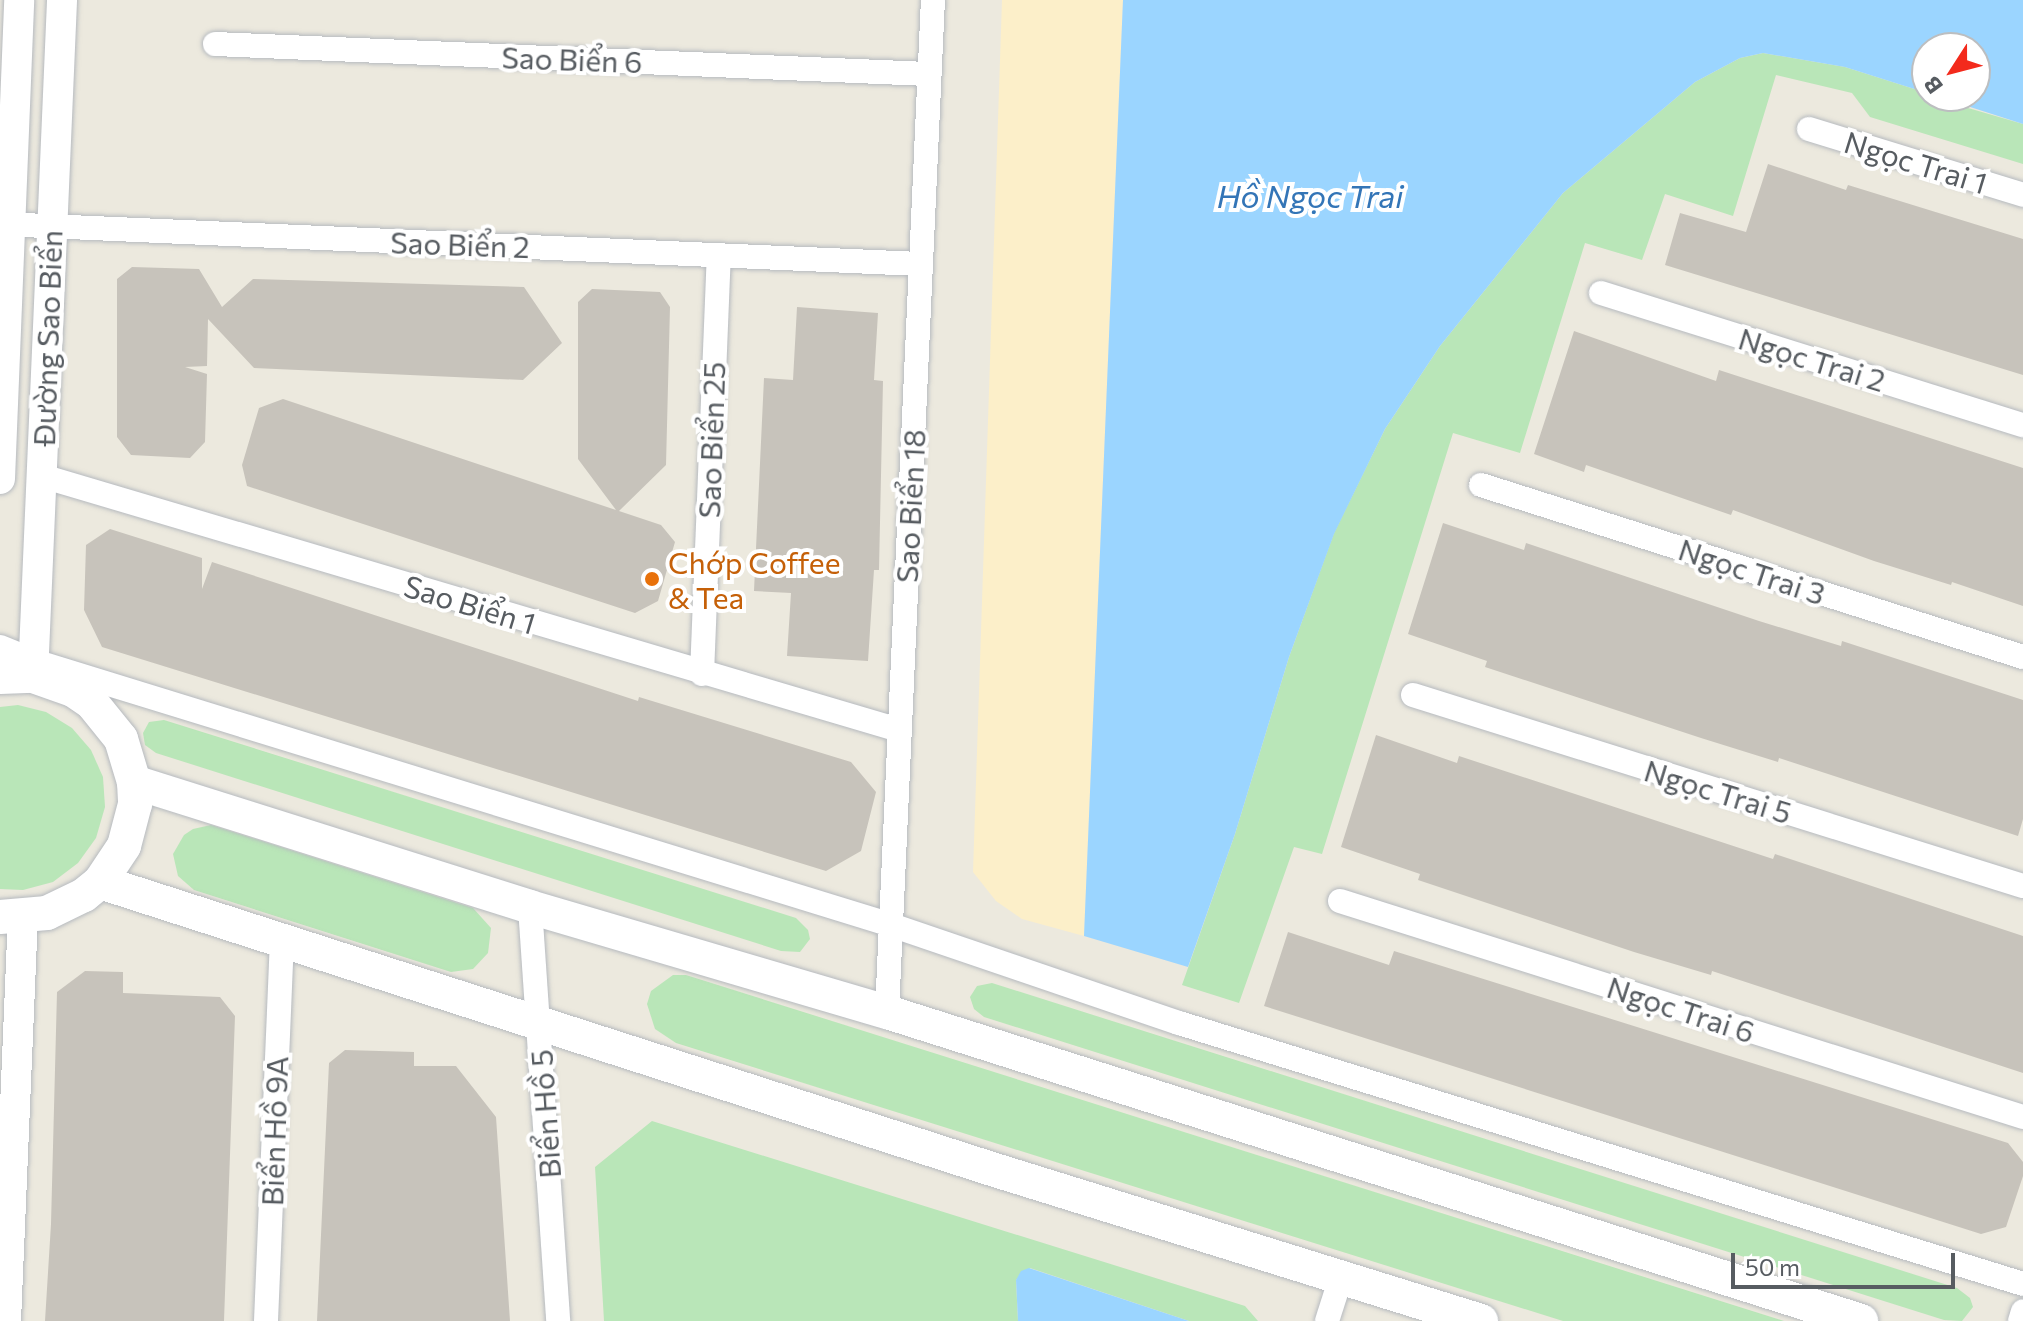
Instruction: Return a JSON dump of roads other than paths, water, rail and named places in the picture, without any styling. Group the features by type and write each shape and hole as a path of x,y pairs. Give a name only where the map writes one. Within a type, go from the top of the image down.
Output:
{"main road":[{"path":"11,917 66,906 100,882 124,846 131,825 134,782 121,739 108,719 73,690 22,671"},
{"path":"134,782 530,907 887,1012 1861,1321"},
{"path":"100,882 995,1170 1481,1321"}],"street":[{"name":"Đường Sao Biển","path":"0,479 5,224 19,0"},
{"name":"Đường Sao Biển","path":"22,671 42,476 62,0"},
{"name":"Sao Biển 18","path":"887,1012 933,0"},
{"name":"Sao Biển 6","path":"215,44 929,74"},
{"name":"Ngọc Trai 1","path":"1809,129 2023,195"},
{"name":"Sao Biển 2","path":"5,224 920,264"},
{"name":"Sao Biển 25","path":"702,674 719,255"},
{"name":"Ngọc Trai 2","path":"1601,293 2023,425"},
{"name":"Sao Biển 1","path":"42,476 899,730"},
{"name":"Ngọc Trai 3","path":"1481,485 2023,657"},
{"path":"0,647 22,671 891,925 1179,1023 2023,1284"},
{"name":"Ngọc Trai 5","path":"1413,695 2023,886"},
{"name":"Ngọc Trai 6","path":"1340,901 2023,1117"},
{"name":"Biển Hồ 5","path":"530,907 558,1321"},
{"path":"6,1321 11,917"},
{"name":"Biển Hồ 9A","path":"266,1321 282,940"},
{"path":"1327,1321 1341,1277"},
{"path":"2020,1321 2023,1311"}],"water":[{"name":"Hồ Ngọc Trai","path":"1123,0 2023,0 2023,124 1986,112 1991,112 1991,32 1911,32 1911,88 1845,67 1763,53 1740,58 1695,82 1563,193 1440,346 1385,429 1334,534 1289,657 1235,834 1188,967 1084,936"},
{"path":"1029,1268 1189,1321 1018,1321 1016,1280 1021,1271"}],"place":[{"name":"Chớp Coffee & Tea","path":"652,579"}]}
